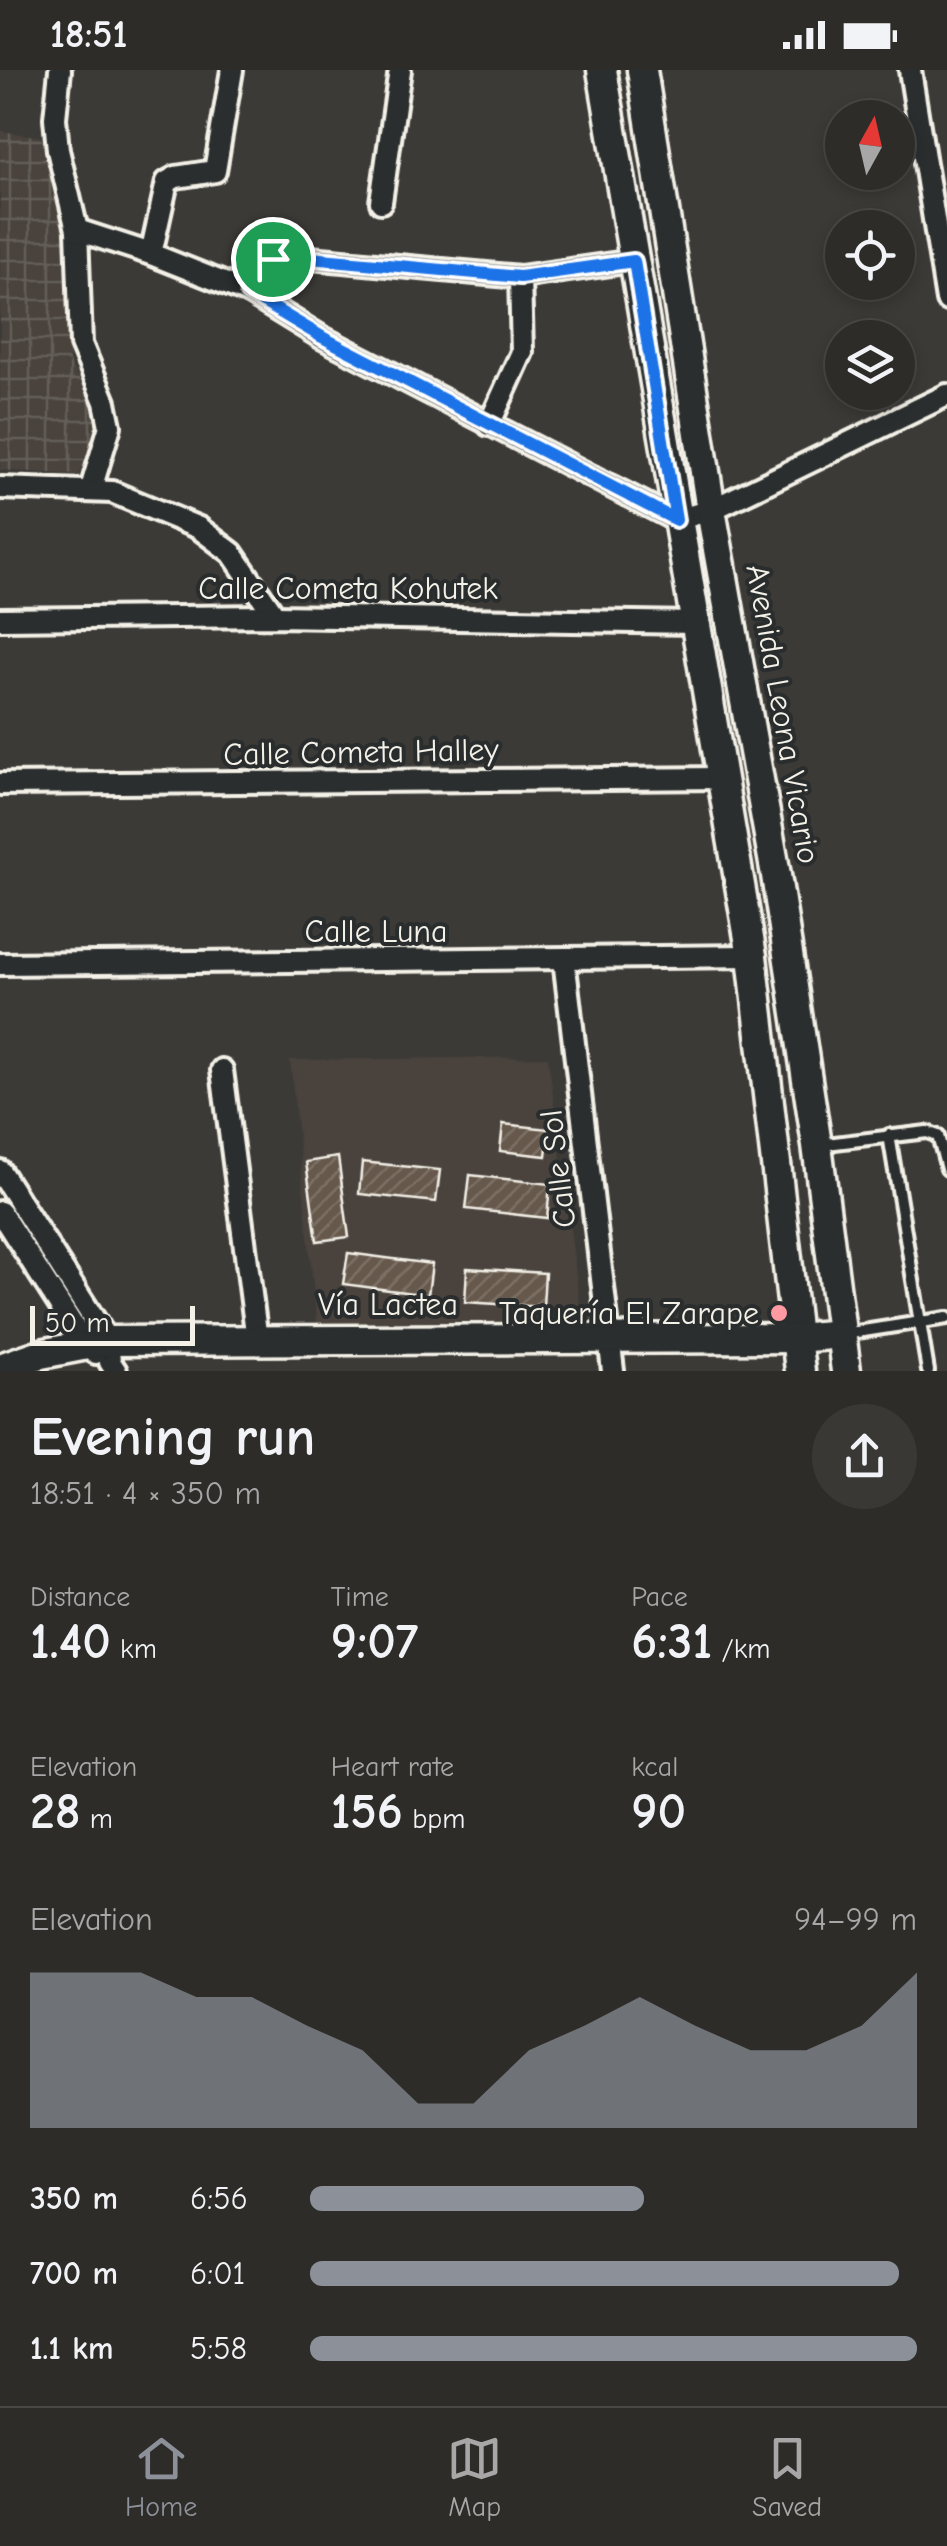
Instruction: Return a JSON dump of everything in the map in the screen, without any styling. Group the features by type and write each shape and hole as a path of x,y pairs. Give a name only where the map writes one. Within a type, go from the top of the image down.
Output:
{"street":[{"path":"60,70 55,118 76,230 80,344 105,402 110,426 91,489"},
{"path":"152,254 166,182 216,171 232,70"},
{"path":"381,202 400,70"},
{"path":"602,70 752,956 800,1371"},
{"name":"Avenida Leona Vicario","path":"642,70 711,510 776,876 846,1371"},
{"path":"910,70 938,188 947,300"},
{"path":"76,230 152,254 248,293 322,337 676,520 711,510 947,395"},
{"path":"248,293 273,259 288,256 520,277 634,261"},
{"path":"489,425 522,352 520,277"},
{"path":"0,488 112,492 198,528 232,553 275,616"},
{"name":"Calle Cometa Kohutek","path":"0,619 275,616 694,623"},
{"name":"Calle Cometa Halley","path":"0,784 723,778"},
{"name":"Calle Luna","path":"0,964 752,956"},
{"name":"Calle Sol","path":"564,959 613,1371"},
{"path":"222,1070 257,1340"},
{"path":"0,1171 105,1355"},
{"path":"0,1212 105,1355"},
{"name":"Vía Lactea","path":"0,1368 41,1354 105,1355 257,1340 797,1338 841,1334"}],"lane":[{"path":"817,1145 928,1132 938,1136 947,1169"},
{"path":"889,1135 928,1371"},
{"path":"841,1334 947,1318"}],"shaded area":[{"path":"0,131 41,137 60,189 69,361 91,401 97,423 92,450 79,475 0,470"},
{"path":"548,1057 582,1321 317,1323 290,1060"}],"building":[{"path":"503,1124 549,1129 546,1156 500,1151"},
{"path":"338,1157 349,1237 317,1241 306,1162"},
{"path":"362,1162 440,1170 436,1202 359,1194"},
{"path":"470,1175 550,1184 547,1218 466,1209"},
{"path":"348,1253 432,1264 428,1295 343,1284"},
{"path":"467,1268 545,1273 543,1307 465,1302"}],"place":[{"name":"Taquería El Zarape","path":"779,1313"}],"route":[{"path":"288,256 520,277 634,261 676,520 322,337 248,293 273,259 288,256"}]}
